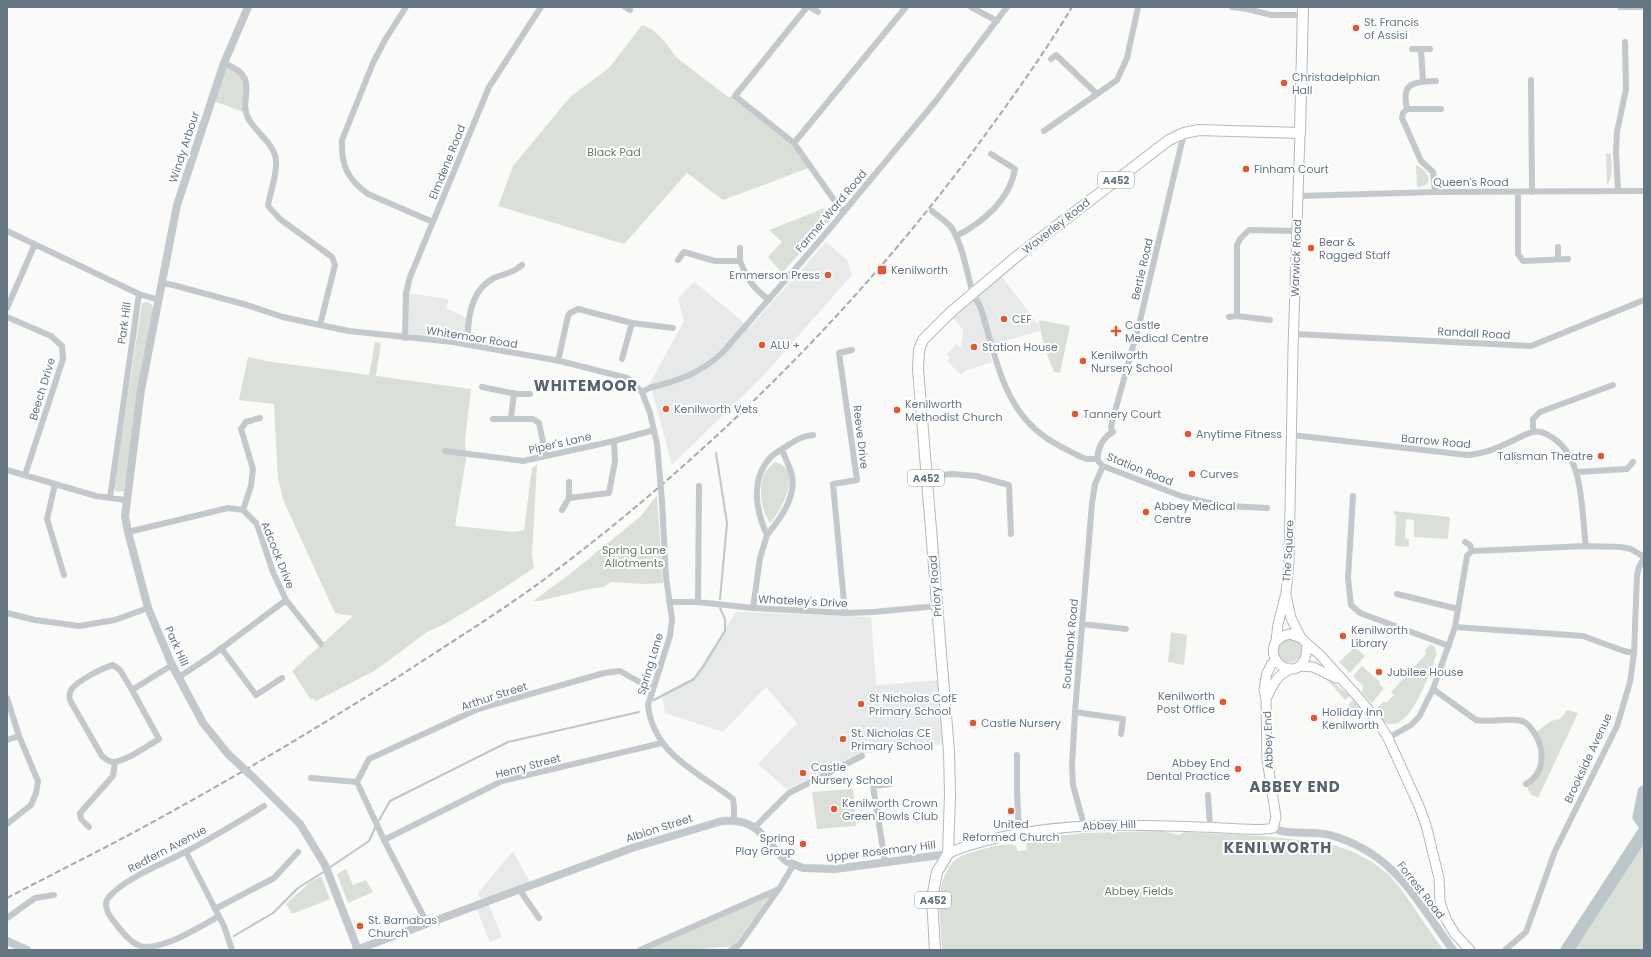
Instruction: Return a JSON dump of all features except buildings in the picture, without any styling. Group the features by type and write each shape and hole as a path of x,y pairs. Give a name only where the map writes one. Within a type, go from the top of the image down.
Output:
{"main road":[{"name":"Warwick Road","path":"1291,508 1294,334 1303,11"},
{"name":"Waverley Road","path":"973,293 1169,140 1184,133 1199,130 1300,133"},
{"name":"Priory Road","path":"948,854 950,794 948,752 926,476 918,350 923,340 973,293"},
{"name":"The Square","path":"1275,643 1286,593 1291,508"},
{"name":"The Square","path":"1286,593 1291,618 1304,642"},
{"path":"1343,682 1313,667 1301,666 1294,669 1283,668 1275,660 1273,651 1275,643 1283,636 1290,634 1304,642 1320,655 1368,708 1388,738 1426,825 1439,878 1440,902 1443,912 1447,921 1470,950"},
{"path":"1301,666 1306,656 1304,642"},
{"name":"Abbey End","path":"1273,828 1276,817 1267,759 1266,699 1264,689 1267,673 1271,664 1275,660"},
{"name":"Abbey End","path":"1266,699 1273,683 1280,674 1290,669"},
{"name":"Abbey Hill","path":"948,854 961,848 1020,834 1084,826 1144,824 1253,829 1273,828"},
{"name":"A452","path":"935,950 932,898 937,872 948,854"}],"street":[{"name":"Windy Arbour","path":"159,300 177,205 224,63 248,7"},
{"path":"406,7 385,40 373,63 342,140 341,154 343,164 358,187 368,194 433,222"},
{"name":"Elmdene Road","path":"404,338 406,294 410,277 489,87 541,7"},
{"path":"818,12 809,7 735,96 794,143 844,212"},
{"path":"794,143 906,7"},
{"path":"971,7 997,21"},
{"name":"Farmer Ward Road","path":"642,392 649,388 683,379 701,370 719,356 844,212 935,102 1007,7"},
{"path":"1044,131 1117,80 1127,58 1138,7"},
{"path":"1232,7 1272,15 1303,11"},
{"path":"1620,7 1644,7"},
{"path":"1618,191 1616,152 1617,132 1626,89 1625,42"},
{"path":"1412,49 1430,49"},
{"path":"1421,49 1423,81"},
{"path":"1051,59 1056,55 1097,94"},
{"path":"224,63 239,71 244,79 246,86 244,104 246,113 249,120 275,153 276,162 268,206 280,219 332,257 335,265 320,325"},
{"path":"1531,80 1532,192"},
{"path":"1435,192 1433,172 1421,161 1402,118 1407,109 1406,89 1413,83 1436,81"},
{"path":"1407,109 1442,109"},
{"name":"Bertie Road","path":"1098,459 1098,451 1104,439 1108,434 1113,432 1111,428 1112,422 1140,320 1184,133"},
{"path":"932,211 950,226 956,236 970,229 1004,199 1013,181 1015,169 991,154"},
{"name":"Queen's Road","path":"1299,196 1435,192 1644,191"},
{"path":"1518,192 1518,254 1520,258 1523,261 1568,259"},
{"path":"1237,316 1238,245 1240,239 1249,230 1297,231"},
{"path":"7,231 139,294 159,300"},
{"name":"Station Road","path":"956,236 973,293 979,304 992,351 1000,371 1009,392 1023,417 1034,428 1045,437 1081,457 1087,459 1098,459 1099,463 1103,466 1181,496 1228,506 1267,508"},
{"path":"7,308 35,244"},
{"path":"1558,247 1558,259"},
{"path":"740,248 740,261 751,284 769,300"},
{"path":"678,260 685,250 715,261 740,261"},
{"path":"468,345 469,320 472,306 477,294 492,279 511,273 522,265"},
{"name":"Whitemoor Road","path":"162,283 247,305 283,317 349,331 468,345 558,361 627,378 642,392 654,430 662,501"},
{"name":"Park Hill","path":"110,498 139,294"},
{"name":"Park Hill","path":"159,300 141,390 125,516 148,608 172,665 203,723 228,754 300,824 325,865 357,950"},
{"name":"Randall Road","path":"1294,334 1523,346 1536,344 1644,300"},
{"path":"558,361 568,316 574,310 578,309 632,323 673,328"},
{"path":"1229,317 1237,316 1270,320"},
{"name":"Beech Drive","path":"7,317 51,336 62,346 63,359 25,475"},
{"path":"622,359 632,323"},
{"name":"Reeve Drive","path":"845,613 833,484 857,480 839,353 852,350"},
{"path":"1586,546 1577,472 1572,458 1561,445 1543,433 1533,432 1533,419 1540,412 1613,385"},
{"path":"482,387 514,393 530,394"},
{"path":"511,418 514,393"},
{"path":"128,532 228,508 243,510 251,486 253,469 241,429 246,422 260,418"},
{"path":"492,418 533,419 539,423 546,456"},
{"name":"Piper's Lane","path":"445,451 523,461 614,441 654,430"},
{"name":"Barrow Road","path":"1292,435 1467,455 1484,453 1533,432"},
{"path":"767,535 757,505 756,493 758,480 769,458 798,439 813,435"},
{"path":"611,501 609,494 615,461 614,441"},
{"path":"753,608 760,558 767,535 784,511 792,486 790,471 782,449"},
{"path":"1577,472 1627,469 1633,462"},
{"name":"Southbank Road","path":"1084,826 1073,779 1074,712 1092,502 1095,484 1103,466"},
{"path":"1627,469 1632,475"},
{"path":"7,470 96,496 126,500"},
{"path":"926,476 953,474 976,476 1009,485 1011,534"},
{"path":"562,510 569,498 569,482"},
{"path":"55,484 47,519 63,572 55,572"},
{"path":"698,602 699,486"},
{"path":"569,498 609,494"},
{"path":"1353,496 1348,578 1351,605 1360,613 1449,646"},
{"name":"Spring Lane","path":"662,501 669,602 672,619 670,636 648,705 649,716 653,729 662,743 678,760 732,799 734,807 734,820"},
{"name":"Adcock Drive","path":"243,510 256,524 273,572 286,600 321,644"},
{"path":"1465,542 1470,545 1472,551"},
{"path":"1388,738 1411,725 1419,717 1433,688 1455,627 1467,556 1472,551 1586,546 1627,548 1644,558"},
{"name":"Brookside Avenue","path":"1505,950 1526,932 1555,851 1617,726 1630,682 1634,653 1637,575 1644,558"},
{"path":"1397,594 1458,609"},
{"path":"179,677 286,600"},
{"name":"Whateley's Drive","path":"669,602 698,602 753,608 845,613 937,606"},
{"path":"7,613 35,620 79,626 115,620 148,608"},
{"path":"1082,624 1126,630"},
{"path":"1455,627 1583,636 1624,651 1634,653"},
{"path":"221,648 256,695 282,678"},
{"path":"112,665 120,670 132,690 159,739 123,760 109,762 102,756 71,702 69,697 70,691 75,685 112,665"},
{"path":"132,690 172,665"},
{"name":"Arthur Street","path":"357,782 369,759 478,709 604,673 620,671 652,689"},
{"path":"1433,688 1476,720 1521,721 1527,723 1536,735 1542,751 1542,761 1534,779 1526,784"},
{"path":"7,698 19,736 38,781 31,805 7,824"},
{"path":"1074,712 1123,719 1121,734"},
{"path":"7,740 19,736"},
{"name":"Henry Street","path":"384,840 502,781 662,743"},
{"path":"1017,755 1017,791 1020,834"},
{"path":"755,827 788,793 862,756"},
{"path":"89,827 81,819 80,813 113,776 115,762"},
{"path":"311,778 357,782 384,840 427,923"},
{"path":"885,862 873,786 891,784"},
{"path":"1208,795 1210,827"},
{"name":"Redfern Avenue","path":"219,916 174,939 146,947 136,943 117,925 107,912 106,906 108,897 126,882 186,852 264,806"},
{"name":"Albion Street","path":"357,950 632,848 705,824 722,820 734,820 755,827 784,859 794,864"},
{"name":"Forrest Road","path":"1273,828 1279,831 1308,832 1331,836 1353,844 1376,856 1401,879 1453,950"},
{"path":"186,852 219,916 232,950"},
{"path":"215,909 274,878 298,852"},
{"name":"Upper Rosemary Hill","path":"794,864 803,868 815,870 835,869 948,854"},
{"path":"731,950 739,945 779,889 794,864"},
{"path":"519,889 539,918"},
{"path":"640,950 779,889"},
{"path":"7,918 35,898 54,895"},
{"path":"7,941 23,949"}],"shaded area":[{"path":"826,242 847,260 852,275 763,376 672,465 650,383 684,321 678,298 694,282 733,313 749,328"},
{"path":"999,273 1037,323 1039,323 1040,331 987,346 992,362 965,371 961,375 947,361 950,358 947,354 957,344 960,347 961,346 963,336 963,330 952,317"},
{"path":"406,293 449,300 446,308 469,320 468,345 405,338"},
{"name":"St Nicholas CofE Primary School","path":"736,612 871,617 876,685 939,680 944,744 861,754 787,789 758,764 797,723 766,687 723,732 665,713 662,694 693,678"},
{"path":"513,851 531,884 487,901 502,937 490,942 475,905 482,902 478,893"}],"green space":[{"name":"Black Pad","path":"642,25 653,30 667,44 676,57 728,97 735,96 794,143 811,167 723,200 687,173 624,244 498,206 513,166 570,97 609,68"},
{"path":"224,63 244,79 246,113 211,100"},
{"path":"1606,153 1611,154 1612,166 1611,178 1607,185"},
{"path":"1416,165 1421,167 1427,174 1427,184 1423,186 1417,187"},
{"path":"825,208 830,220 782,273 768,257 782,242 769,230"},
{"path":"148,302 153,308 138,390 124,491 116,492 114,488 142,303"},
{"path":"1039,320 1070,326 1060,373 1054,372 1051,366"},
{"path":"375,342 381,343 376,376 471,389 465,440 466,459 455,526 514,532 524,530 532,468 537,464 532,555 534,568 443,625 427,632 376,670 316,701 313,698 311,700 292,671 353,616 335,613 284,502 278,479 274,404 239,400 248,357 272,362 369,375"},
{"path":"775,462 784,466 788,473 789,481 785,500 770,523 762,505 761,491 763,477 766,471"},
{"name":"Spring Lane Allotments","path":"657,495 663,583 645,584 611,582 604,587 533,601 570,574 641,516"},
{"path":"1394,511 1450,517 1448,539 1414,537 1414,520 1406,519 1405,538 1409,539 1409,547 1395,546 1396,515 1394,515"},
{"path":"1171,632 1187,635 1184,665 1168,662"},
{"path":"1285,637 1298,641 1301,646 1302,654 1300,658 1293,662 1283,662 1276,653 1276,649"},
{"path":"1430,644 1436,649 1436,656 1425,685 1413,708 1406,717 1398,723 1390,724 1384,722 1377,708 1384,701 1386,703 1394,695 1391,692 1426,654 1425,651"},
{"path":"1355,647 1365,656 1350,673 1339,662"},
{"path":"1362,666 1380,682 1379,684 1384,688 1372,703 1362,693 1363,686 1353,676"},
{"path":"1324,675 1350,696 1345,700 1323,677"},
{"path":"1353,700 1361,709 1359,720 1348,705"},
{"path":"1567,710 1578,713 1538,798 1530,794 1526,784 1531,781 1542,761 1535,733 1551,721 1560,719"},
{"name":"Kenilworth Crown Green Bowls Club","path":"853,789 856,826 817,829 812,792"},
{"name":"Abbey Fields","path":"1163,831 1178,835 1185,832 1262,836 1327,843 1351,851 1372,862 1388,874 1401,889 1443,950 942,950 940,903 943,880 947,869 959,857 979,850 1001,845 1015,845 1018,851 1027,850 1026,843 1038,838 1084,833"},
{"path":"1644,841 1644,950 1571,950"},
{"path":"346,869 353,885 366,880 373,892 348,903 337,874"},
{"path":"321,876 330,899 292,914 286,904 309,883"},
{"path":"770,896 734,946 690,950 644,950"}],"waterway":[{"path":"716,453 727,523 720,599"},
{"path":"654,700 694,679 703,667 725,631 725,619 720,608"},
{"path":"378,822 390,801 508,742 639,712"},
{"path":"1644,792 1639,817 1644,824"},
{"path":"329,868 369,841 376,826"},
{"path":"1567,950 1644,832"},
{"path":"234,936 273,913 298,888 325,871"}],"railway":[{"path":"7,898 127,836 196,798 299,738 401,675 542,581 604,533 664,483 722,431 778,377 883,263 933,204 980,142 1039,59 1072,7"}],"place":[{"name":"St. Francis of Assisi","path":"1356,28"},
{"name":"Christadelphian Hall","path":"1284,83"},
{"name":"Finham Court","path":"1246,169"},
{"name":"Bear & Ragged Staff","path":"1311,248"},
{"name":"Kenilworth","path":"882,270"},
{"name":"Emmerson Press","path":"828,275"},
{"name":"CEF","path":"1004,319"},
{"name":"Castle Medical Centre","path":"1116,331"},
{"name":"ALU +","path":"762,345"},
{"name":"Station House","path":"974,347"},
{"name":"Kenilworth Nursery School","path":"1083,361"},
{"name":"Kenilworth Vets","path":"666,409"},
{"name":"Kenilworth Methodist Church","path":"897,410"},
{"name":"Tannery Court","path":"1075,414"},
{"name":"Anytime Fitness","path":"1188,434"},
{"name":"Talisman Theatre","path":"1601,456"},
{"name":"Curves","path":"1192,474"},
{"name":"Abbey Medical Centre","path":"1146,512"},
{"name":"Kenilworth Library","path":"1343,636"},
{"name":"Jubilee House","path":"1379,672"},
{"name":"Kenilworth Post Office","path":"1223,702"},
{"name":"St Nicholas CofE Primary School","path":"861,704"},
{"name":"Holiday Inn Kenilworth","path":"1314,718"},
{"name":"Castle Nursery","path":"973,723"},
{"name":"St. Nicholas CE Primary School","path":"843,739"},
{"name":"Abbey End Dental Practice","path":"1238,769"},
{"name":"Castle Nursery School","path":"803,773"},
{"name":"Kenilworth Crown Green Bowls Club","path":"834,809"},
{"name":"United Reformed Church","path":"1011,811"},
{"name":"Spring Play Group","path":"803,844"},
{"name":"St. Barnabas Church","path":"360,926"}],"district":[{"name":"WHITEMOOR","path":"586,385"},
{"name":"ABBEY END","path":"1295,786"},
{"name":"KENILWORTH","path":"1278,847"}]}
